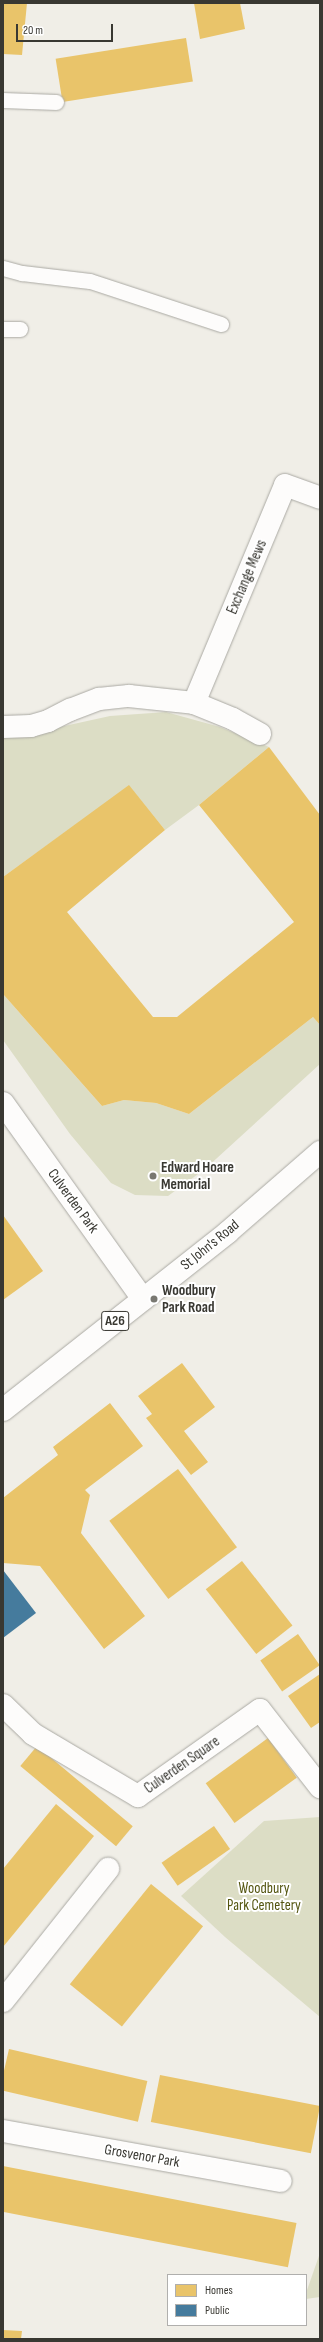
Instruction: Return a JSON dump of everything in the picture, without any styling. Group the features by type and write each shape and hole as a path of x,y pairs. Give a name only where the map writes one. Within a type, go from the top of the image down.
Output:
{"main road":[{"name":"Exchange Mews","path":"194,703 286,485 320,498"},
{"path":"3,728 14,728 48,721 70,710 99,699 130,696 194,703 233,719 260,734"},
{"name":"Culverden Park","path":"3,1103 143,1299"},
{"name":"St John's Road","path":"3,1410 228,1232 320,1152"},
{"name":"Culverden Square","path":"3,1705 33,1734 138,1796 260,1710 320,1787"},
{"path":"3,2001 108,1869"},
{"name":"Grosvenor Park","path":"3,2131 281,2181"}],"lane":[{"path":"3,100 56,102"},
{"path":"3,268 22,273 90,281 221,324"},
{"path":"3,329 20,328"}],"green space":[{"path":"166,712 220,727 269,747 199,805 165,830 129,786 3,877 3,737 28,734 110,716"},
{"path":"3,994 102,1106 124,1100 156,1103 189,1114 313,1017 320,1025 320,1064 205,1169 168,1196 135,1195 111,1183 70,1134 3,1040"},
{"name":"Woodbury Park Cemetery","path":"320,1817 320,2017 225,1937 181,1896 264,1821"},
{"path":"320,2253 320,2297 307,2299 307,2290"}],"building: Homes":[{"path":"3,3 27,3 22,55 3,54"},
{"path":"194,3 240,3 245,29 200,39"},
{"path":"186,38 193,81 63,102 56,59"},
{"path":"269,747 320,815 320,1025 313,1017 189,1114 156,1103 124,1100 102,1106 3,994 3,877 129,785 165,830 67,912 153,1017 177,1017 294,922 199,805"},
{"path":"3,1215 43,1271 3,1300"},
{"path":"182,1363 215,1407 184,1431 208,1462 191,1475 146,1418 152,1414 138,1396"},
{"path":"110,1403 143,1446 85,1490 90,1495 81,1533 145,1616 104,1649 40,1566 3,1563 3,1498 58,1455 53,1447"},
{"path":"178,1469 237,1547 168,1599 109,1521"},
{"path":"242,1561 292,1626 256,1654 206,1589"},
{"path":"298,1634 320,1665 282,1692 260,1660"},
{"path":"320,1674 320,1722 311,1728 288,1696"},
{"path":"268,1738 297,1778 235,1823 206,1783"},
{"path":"37,1746 133,1826 116,1846 20,1766"},
{"path":"56,1804 94,1836 3,1947 3,1869"},
{"path":"214,1826 230,1849 178,1886 162,1863"},
{"path":"151,1884 203,1926 122,2026 70,1984"},
{"path":"9,2049 147,2081 138,2122 3,2091 3,2075"},
{"path":"160,2075 320,2106 311,2153 151,2122"},
{"path":"3,2166 297,2223 288,2267 3,2212"},
{"path":"3,2330 22,2331 21,2339 3,2339"}],"building: Public":[{"path":"3,1570 36,1613 3,1638"}],"place":[{"name":"Edward Hoare Memorial","path":"153,1176"},
{"name":"Woodbury Park Road","path":"154,1299"}]}
